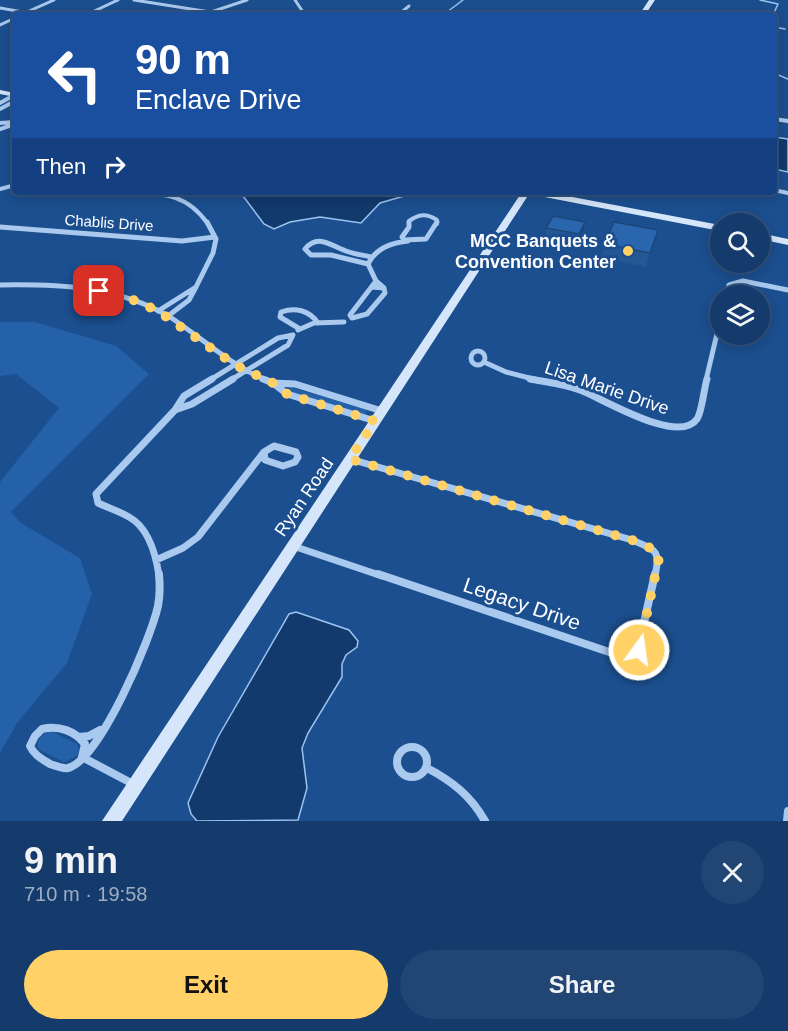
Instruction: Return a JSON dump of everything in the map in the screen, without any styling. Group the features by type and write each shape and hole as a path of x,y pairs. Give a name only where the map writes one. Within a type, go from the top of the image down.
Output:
{"main road":[{"name":"Ryan Road","path":"111,821 524,195"},
{"path":"548,195 710,226"},
{"path":"770,238 788,242"}],"street":[{"path":"28,12 54,0"},
{"path":"92,12 118,0"},
{"path":"134,0 210,12 247,0"},
{"path":"289,12 302,10 295,0"},
{"path":"402,12 409,6"},
{"path":"0,8 21,12"},
{"path":"154,195 184,198 192,204 215,237 213,253 196,287 195,294 168,316"},
{"path":"175,410 192,404 288,345 293,335 300,329 318,323 358,319 369,313 385,293 368,264 371,257 381,248 397,242 426,238 437,225 437,220 425,215 412,217 409,221 409,228 397,242"},
{"name":"Chablis Drive","path":"0,227 182,241 215,237"},
{"path":"402,237 409,241"},
{"path":"368,264 331,255 311,255 305,249 310,243 322,241 371,257"},
{"path":"344,322 376,281"},
{"path":"729,285 738,281 760,285"},
{"path":"0,285 49,285 115,294 168,316 235,365 273,383 287,394 379,416"},
{"path":"158,311 196,287"},
{"path":"372,287 384,288"},
{"path":"770,287 788,290"},
{"path":"300,329 280,316 281,312 296,309 313,316 318,323"},
{"path":"350,315 358,319"},
{"path":"82,757 85,744 77,736 56,727 49,726 35,734 30,743 30,749 34,755 59,768 74,766 82,757 121,699 156,614 160,587 156,560 139,524 102,505 96,497 106,482 175,410 184,396 278,338 293,335"},
{"name":"Lisa Marie Drive","path":"484,362 501,370 587,393 629,414 666,425 687,427 697,419 714,345"},
{"path":"273,383 295,384 379,416"},
{"path":"156,560 183,548 198,537 264,452 272,447 280,446 292,450 297,455 295,462 289,466 263,458 264,452"},
{"name":"Legacy Drive","path":"292,546 627,657 632,657 639,650 659,558 655,550 632,540 350,459"},
{"path":"255,464 271,462"},
{"path":"77,736 89,736 105,726"},
{"path":"82,757 135,785"},
{"path":"427,768 455,783 466,792 485,821"},
{"path":"787,821 788,811"}],"shaded area":[{"path":"777,137 788,139 788,172 777,170"},
{"path":"242,195 408,195 380,203 361,223 320,217 290,222 274,229 264,224"},
{"path":"0,322 35,322 116,346 149,374 11,512 21,523 80,558 92,594 67,663 17,723 0,753 0,482 59,408 16,374 0,376"},
{"path":"289,387 366,409 367,413 363,414 288,391"},
{"path":"296,612 349,630 358,641 357,647 346,655 342,664 342,677 308,733 302,748 307,788 298,820 197,821 191,814 188,803 218,737 289,614"},
{"path":"51,731 77,744 79,750 77,756 64,762 38,749 40,737"}],"building":[{"path":"553,216 585,222 579,234 546,228"},
{"path":"614,222 658,230 650,253 604,244"}],"waterway":[{"path":"447,12 463,0"},
{"path":"760,0 778,4 774,12"},
{"path":"777,28 785,29"},
{"path":"777,74 788,79"}],"place":[{"name":"MCC Banquets & Convention Center","path":"628,251"}],"route":[{"path":"99,291 143,303 158,311 235,365 273,383 287,394 375,421 350,459 632,540 655,550 659,558 639,650"}]}
